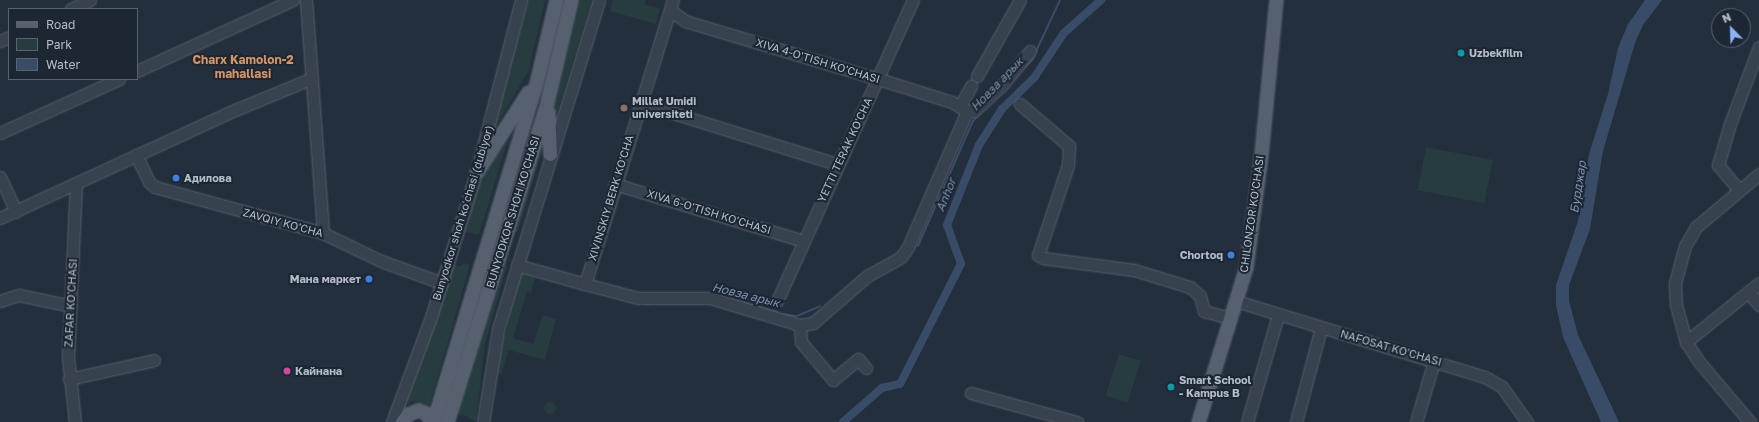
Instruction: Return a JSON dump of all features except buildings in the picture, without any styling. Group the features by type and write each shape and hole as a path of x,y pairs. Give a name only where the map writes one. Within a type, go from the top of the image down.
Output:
{"main road":[{"name":"BUNYODKOR SHOH KO'CHASI","path":"432,422 537,79 556,0"},
{"name":"BUNYODKOR SHOH KO'CHASI","path":"448,422 547,102 571,0"},
{"name":"CHILONZOR KO'CHASI","path":"1198,422 1246,267 1255,212 1276,0"},
{"path":"476,173 537,79"},
{"path":"547,102 550,154"},
{"path":"402,422 408,414 418,410 426,413 432,422"}],"street":[{"path":"73,8 90,0"},
{"path":"138,71 293,0"},
{"path":"306,0 310,79 316,129 323,233"},
{"name":"Bunyodkor shoh koʻchasi (dublyor)","path":"392,422 442,283 476,173 521,0"},
{"path":"483,422 496,335 550,154 599,0"},
{"name":"YETTI TERAK KO'CHA","path":"777,300 837,164 913,0"},
{"path":"517,265 638,298 683,297 721,301 800,325 813,323 867,276 902,257 908,247 974,81 1018,4 1026,0"},
{"name":"XIVA 4-O'TISH KO'CHASI","path":"672,5 686,21 878,78 963,108"},
{"name":"XIVINSKIY BERK KO'CHA","path":"585,284 672,5"},
{"path":"1739,190 1718,165 1730,124 1759,47"},
{"path":"963,108 974,111 1003,86 1030,51"},
{"path":"0,218 76,185 136,155 310,79"},
{"path":"0,133 117,80"},
{"path":"641,103 837,164"},
{"path":"1020,104 1070,146 1068,165 1038,254 1043,258 1134,270 1190,287 1200,296 1204,311 1230,318"},
{"name":"ZAVQIY KO'CHA","path":"136,155 149,182 155,187 323,233 381,261 442,283"},
{"path":"1750,422 1700,363 1686,342 1675,298 1674,283 1680,261 1696,227 1759,174"},
{"path":"0,177 16,211"},
{"name":"XIVA 6-O'TISH KO'CHASI","path":"615,184 804,241"},
{"name":"ZAFAR KO'CHASI","path":"75,422 69,379 68,340 71,306 76,185"},
{"path":"1686,342 1759,283"},
{"path":"1748,292 1759,304"},
{"path":"0,301 20,295 71,306"},
{"name":"NAFOSAT KO'CHASI","path":"1236,301 1321,328 1485,376 1502,387 1527,422"},
{"path":"1246,422 1278,315"},
{"path":"800,325 801,342 833,380 858,359 866,368"},
{"path":"1296,422 1321,328"},
{"path":"69,379 154,360"},
{"path":"1416,422 1434,361"},
{"path":"971,393 1077,422"}],"green space":[{"path":"529,0 545,0 529,70 488,140"},
{"path":"577,0 592,0 557,112 555,111 556,86"},
{"path":"613,0 646,0 645,4 660,9 656,24 610,11"},
{"path":"513,123 479,235 462,231 481,176"},
{"path":"541,140 540,157 518,232 512,230"},
{"path":"1426,147 1493,160 1484,203 1418,190"},
{"path":"464,263 470,265 429,407 414,401 403,406 424,354 451,264 460,266"},
{"path":"502,264 507,266 485,344 476,422 466,416 456,415"},
{"path":"521,269 536,273 531,293 527,292 513,338 533,344 543,315 556,319 545,360 509,350 501,375 495,374"},
{"path":"1119,354 1141,361 1127,403 1105,396"},
{"path":"550,402 554,404 556,408 554,412 550,414 546,412 544,408 546,404"}],"water":[{"name":"Бурджар","path":"1645,0 1662,0 1643,25 1635,43 1603,151 1590,229 1569,285 1569,301 1578,335 1619,422 1601,422 1563,337 1556,305 1556,285 1578,221 1589,154 1608,94 1618,48 1628,24"}],"waterway":[{"name":"Новза арык","path":"1016,76 1032,60 1060,0"},
{"name":"Anhor","path":"843,422 882,388 900,384 961,264 947,225 979,145 1002,109 1034,78 1064,33 1101,0"},
{"name":"Новза арык","path":"918,246 973,121 981,112"},
{"name":"Новза арык","path":"731,299 777,312"},
{"name":"Новза арык","path":"647,304 653,303"},
{"name":"Новза арык","path":"781,314 797,316 820,306"}],"place":[{"name":"Uzbekfilm","path":"1461,53"},
{"name":"Millat Umidi universiteti","path":"624,108"},
{"name":"Адилова","path":"176,178"},
{"name":"Chortoq","path":"1231,255"},
{"name":"Мана маркет","path":"369,279"},
{"name":"Кайнана","path":"287,371"},
{"name":"Smart School - Kampus B","path":"1171,387"}],"district":[{"name":"Charx Kamolon-2 mahallasi","path":"243,67"}]}
